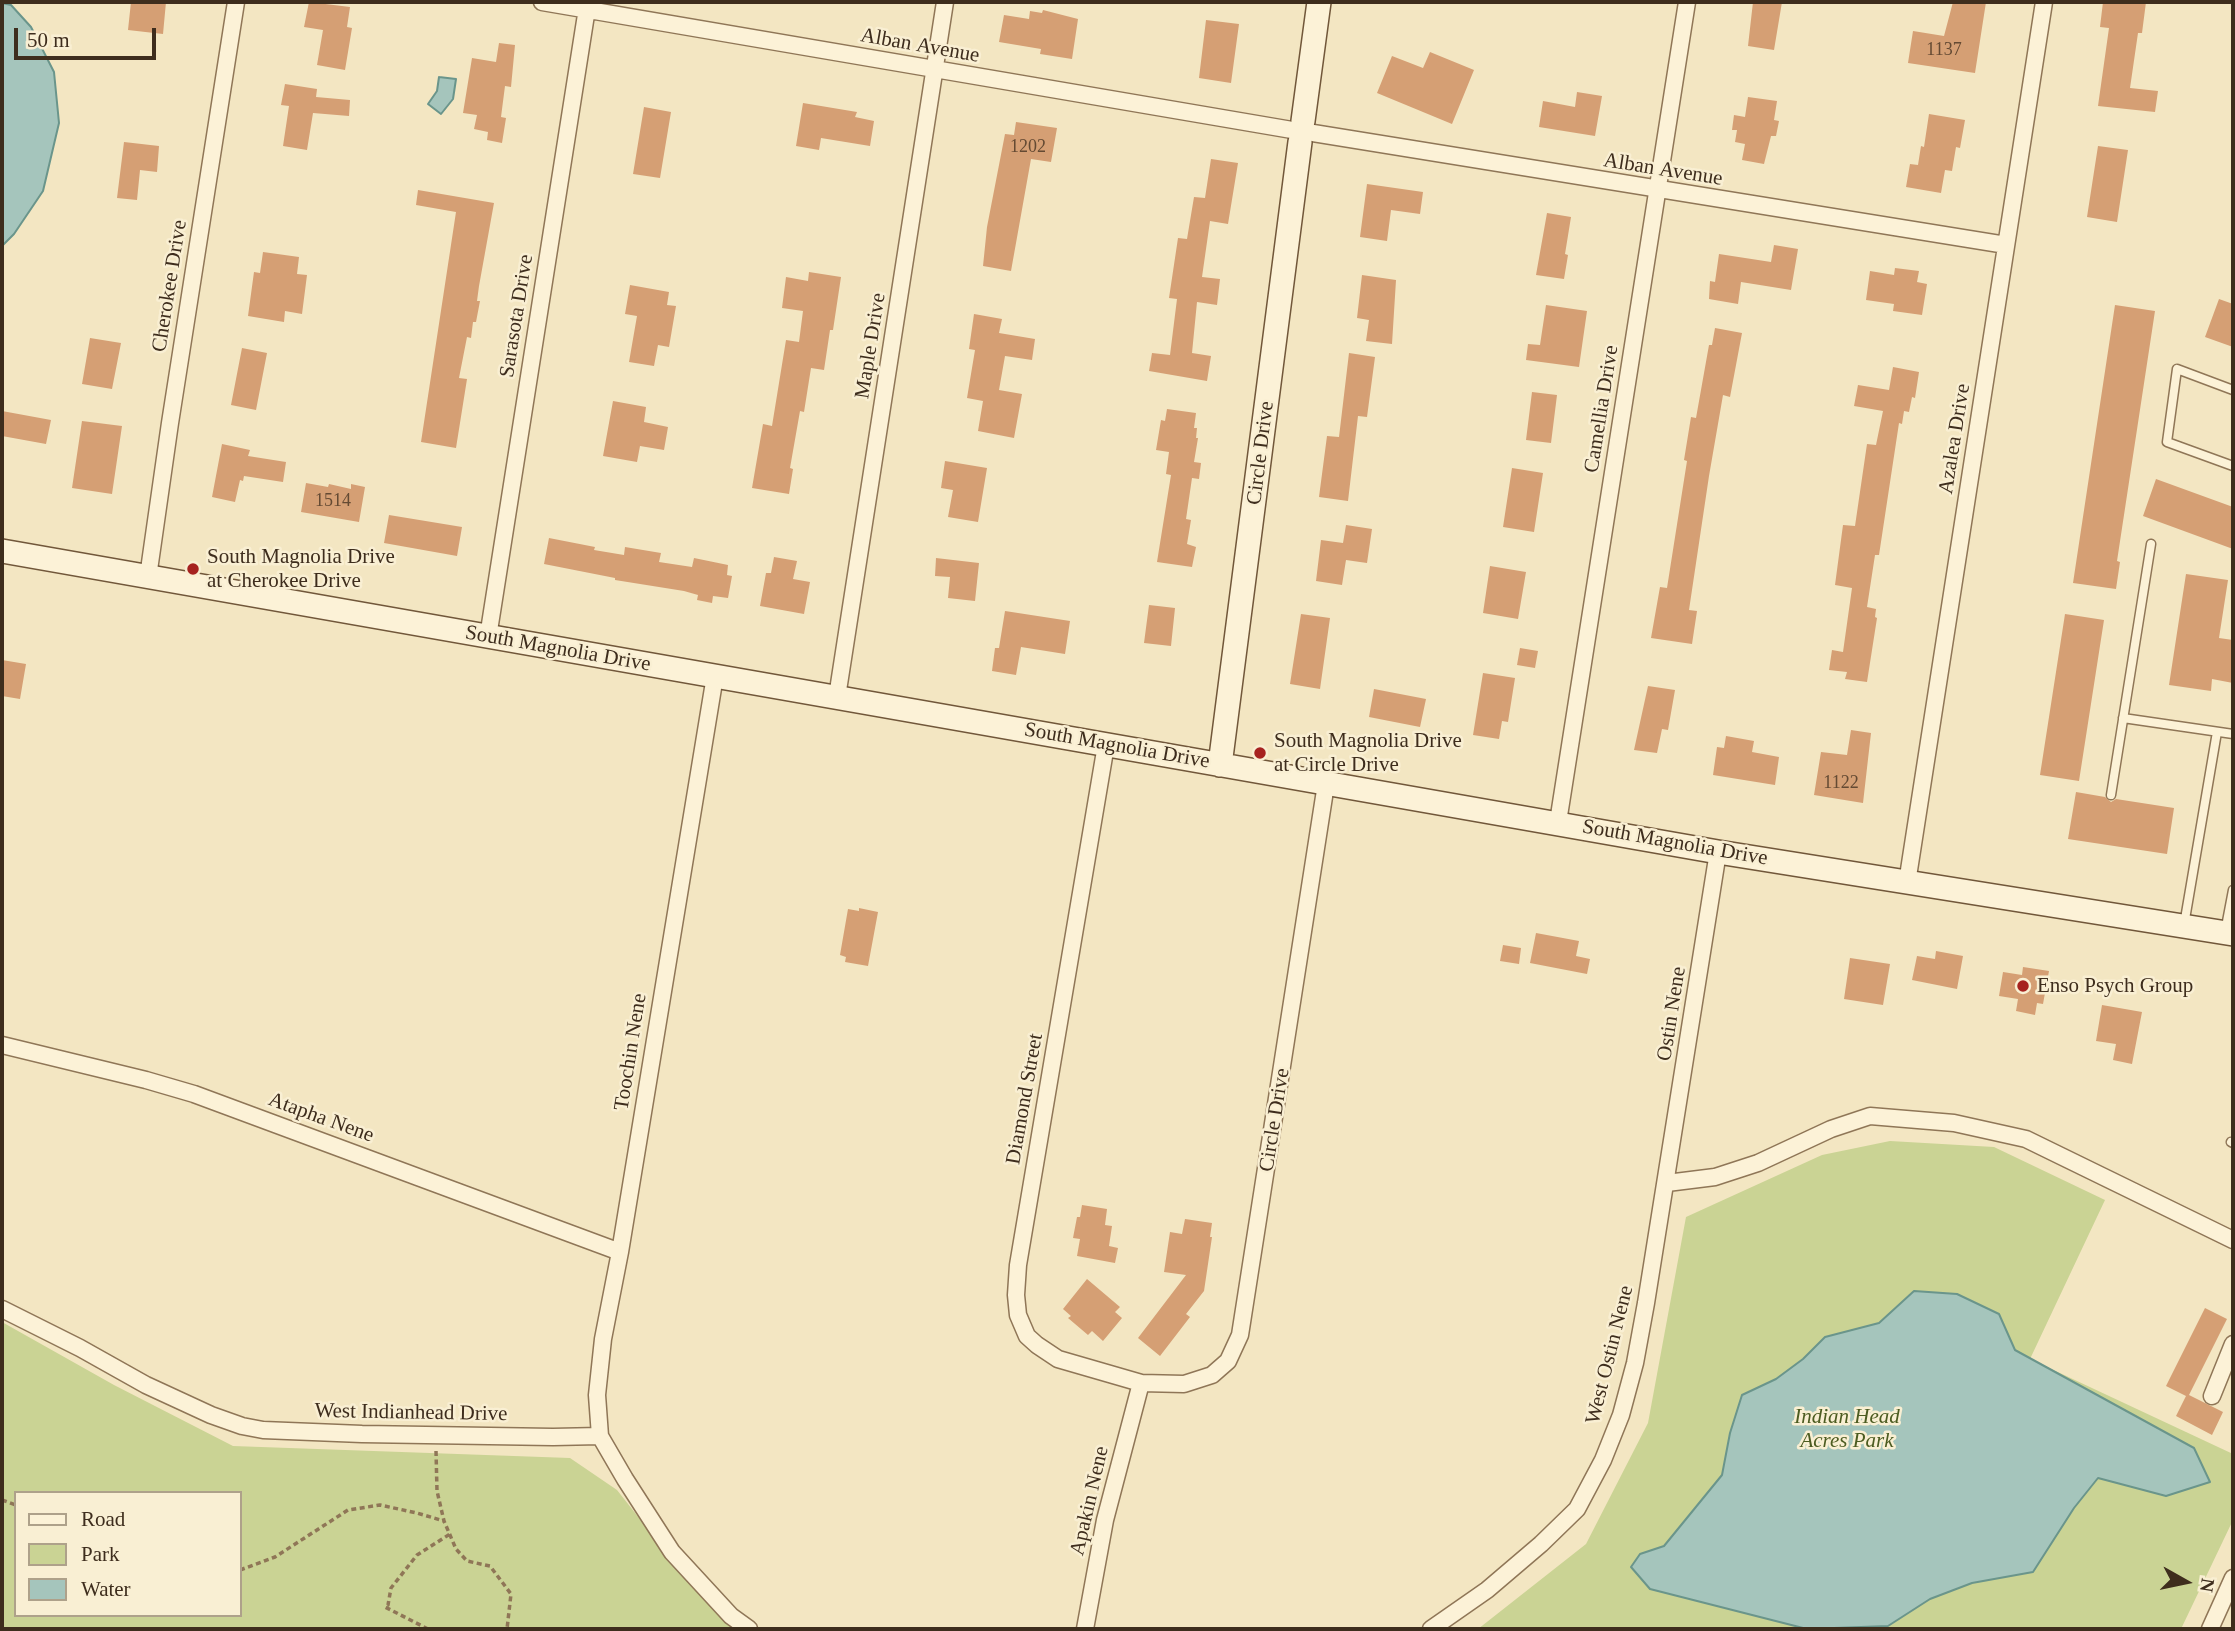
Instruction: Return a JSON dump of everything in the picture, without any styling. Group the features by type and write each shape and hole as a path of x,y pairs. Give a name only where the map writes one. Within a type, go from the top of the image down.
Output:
{"main road":[{"name":"Circle Drive","path":"1220,765 1319,2"},
{"name":"South Magnolia Drive","path":"2,551 1718,852 2229,933"}],"street":[{"name":"Cherokee Drive","path":"148,577 236,2"},
{"name":"Alban Avenue","path":"542,2 588,6 935,70 2006,245"},
{"name":"Maple Drive","path":"837,697 946,2"},
{"name":"Camellia Drive","path":"1558,822 1687,2"},
{"name":"Azalea Drive","path":"1907,883 2044,2"},
{"name":"Sarasota Drive","path":"488,637 588,6"},
{"name":"Toochin Nene","path":"600,1436 597,1395 603,1339 620,1252 715,677"},
{"name":"Diamond Street","path":"1106,744 1018,1265 1016,1295 1018,1315 1027,1336 1037,1345 1058,1359 1141,1383"},
{"name":"Circle Drive","path":"1141,1383 1184,1384 1212,1375 1228,1361 1240,1335 1326,783"},
{"name":"Ostin Nene","path":"1667,1184 1718,852"},
{"name":"Atapha Nene","path":"2,1045 194,1094 620,1252"},
{"path":"1667,1184 1715,1177 1758,1163 1831,1129 1870,1116 1954,1123 2026,1139 2233,1240"},
{"name":"West Ostin Nene","path":"1431,1629 1487,1590 1541,1545 1577,1509 1604,1460 1621,1415 1635,1363 1667,1184"},
{"name":"West Indianhead Drive","path":"2,1309 146,1385 242,1426 262,1430 437,1435 600,1436"},
{"path":"2212,1396 2233,1344"},
{"name":"Apakin Nene","path":"1085,1629 1105,1520 1141,1383"},
{"path":"600,1436 672,1552 731,1616 749,1629"},
{"path":"2210,1629 2233,1578"}],"lane":[{"path":"2233,390 2177,369 2167,442 2233,466"},
{"path":"2111,795 2151,544"},
{"path":"2123,718 2233,734"},
{"path":"2183,926 2217,732"},
{"path":"2229,933 2233,890"}],"path":[{"path":"437,1435 437,1491 444,1521 456,1549 467,1560 490,1566 511,1594 507,1629"},
{"path":"242,1569 275,1557 348,1510 380,1505 444,1521"},
{"path":"428,1629 385,1607 388,1605 390,1588 417,1555 450,1534"}],"green space":[{"name":"Indian Head Acres Park","path":"1890,1141 1994,1147 2105,1200 2030,1359 2233,1454 2233,1520 2181,1629 1478,1629 1586,1544 1648,1423 1686,1217 1822,1155"},
{"path":"2,1322 114,1385 233,1446 570,1458 617,1490 699,1594 735,1629 2,1629"}],"water":[{"path":"2,3 11,5 31,27 54,72 59,123 43,191 14,234 2,246"},
{"path":"439,77 456,79 453,99 441,114 428,104 437,91"},
{"path":"1914,1291 1957,1294 1999,1314 2015,1350 2194,1448 2210,1482 2166,1496 2098,1478 2074,1508 2033,1572 1972,1583 1930,1599 1888,1626 1807,1629 1650,1589 1631,1567 1640,1554 1664,1546 1722,1475 1730,1433 1742,1395 1776,1379 1803,1359 1825,1337 1879,1323"}],"building":[{"path":"131,2 166,2 163,34 128,30"},
{"path":"309,2 350,7 347,27 352,28 345,70 317,65 323,30 304,27"},
{"path":"1753,2 1782,2 1774,50 1748,46"},
{"path":"1953,2 1986,2 1975,73 1908,63 1913,31 1944,36"},
{"path":"2103,2 2146,2 2142,33 2138,33 2130,88 2158,91 2155,112 2098,106 2109,28 2100,27"},
{"path":"1043,10 1078,19 1072,59 1040,54 1041,49 999,42 1004,15 1029,19 1030,11 1042,13"},
{"path":"1206,20 1239,24 1231,83 1199,78"},
{"path":"499,43 515,45 511,87 505,86 501,117 506,118 502,143 487,140 488,132 474,129 477,115 463,113 472,58 496,62"},
{"path":"1430,52 1474,70 1452,124 1377,93 1392,56 1423,68"},
{"path":"285,84 317,89 316,97 350,100 349,116 313,113 307,150 283,146 289,106 281,105"},
{"path":"1577,92 1602,96 1595,136 1539,127 1543,101 1575,107"},
{"path":"1748,97 1777,101 1774,120 1779,121 1776,136 1771,136 1764,164 1742,160 1745,144 1735,142 1737,130 1732,130 1734,115 1745,117"},
{"path":"803,103 857,112 855,117 874,121 870,146 821,138 819,150 796,146"},
{"path":"644,107 671,112 660,178 633,174"},
{"path":"1929,114 1965,120 1960,148 1956,147 1952,171 1945,170 1941,193 1906,187 1910,164 1918,165 1921,146 1924,147"},
{"path":"1016,122 1057,128 1051,162 1031,159 1011,271 983,266 987,227 1005,134 1014,135"},
{"path":"124,142 159,146 157,172 140,170 137,200 117,198"},
{"path":"2098,146 2128,150 2117,222 2087,217"},
{"path":"1211,159 1238,163 1228,224 1210,221 1202,277 1220,279 1217,305 1197,302 1192,353 1211,356 1207,381 1149,371 1152,353 1170,355 1177,299 1169,298 1178,238 1187,239 1194,197 1205,198"},
{"path":"1367,184 1423,192 1420,214 1391,210 1387,241 1360,237"},
{"path":"418,190 494,203 479,286 477,301 480,301 476,322 473,322 471,338 467,337 459,378 467,379 456,448 421,442 456,212 416,205"},
{"path":"1547,213 1571,217 1564,279 1536,275"},
{"path":"1774,245 1798,249 1791,290 1741,282 1738,304 1709,299 1710,281 1715,282 1719,254 1771,262"},
{"path":"263,252 299,257 297,274 307,275 302,314 285,311 284,322 248,316 254,272 260,273"},
{"path":"1895,268 1919,271 1917,282 1927,284 1922,315 1893,311 1894,304 1866,300 1870,271 1894,275"},
{"path":"809,272 841,277 824,370 811,368 804,412 800,411 790,468 793,469 789,494 752,488 763,424 772,426 786,340 799,342 803,311 782,308 786,277 808,281"},
{"path":"1362,275 1396,280 1392,344 1366,341 1369,320 1357,318"},
{"path":"630,285 669,292 667,305 676,306 669,347 658,345 654,366 629,362 637,316 625,314"},
{"path":"2219,299 2233,304 2233,347 2205,337"},
{"path":"1546,305 1587,311 1579,367 1526,360 1528,344 1540,345"},
{"path":"2115,305 2155,311 2117,561 2120,562 2116,589 2073,583"},
{"path":"974,314 1002,319 999,333 1035,339 1032,360 1005,356 999,390 1022,394 1014,438 978,431 983,401 967,398 975,350 969,349"},
{"path":"1715,328 1742,333 1730,397 1723,395 1709,476 1689,610 1697,611 1692,644 1651,638 1660,587 1667,588 1687,461 1684,460 1691,417 1696,418 1709,345 1712,345"},
{"path":"90,338 121,343 112,389 82,384"},
{"path":"242,348 267,353 256,410 231,405"},
{"path":"1349,353 1375,357 1367,417 1358,416 1348,501 1319,497 1327,436 1339,437"},
{"path":"1893,367 1919,372 1915,398 1912,397 1909,412 1904,411 1902,424 1899,423 1879,555 1875,555 1867,607 1876,609 1877,618 1867,682 1845,679 1847,672 1829,670 1832,650 1843,652 1852,588 1835,585 1843,525 1855,526 1867,444 1876,445 1883,411 1854,406 1858,385 1889,390"},
{"path":"1532,392 1557,395 1551,443 1526,440"},
{"path":"613,401 646,407 644,422 668,427 664,450 640,446 637,462 603,456"},
{"path":"1167,409 1196,413 1194,428 1197,428 1198,438 1194,462 1201,463 1199,479 1192,478 1186,519 1191,520 1187,544 1196,547 1192,567 1157,562 1171,475 1166,474 1169,452 1156,450 1161,420 1165,421"},
{"path":"2,411 51,420 46,444 2,436"},
{"path":"82,421 122,426 112,494 72,488"},
{"path":"222,444 250,450 248,456 286,462 283,482 244,476 243,481 240,480 235,502 212,497"},
{"path":"945,461 987,468 978,522 948,517 953,490 941,488"},
{"path":"1512,468 1543,473 1534,532 1503,527"},
{"path":"2156,479 2233,507 2233,549 2143,516"},
{"path":"306,483 351,489 351,484 365,487 359,522 301,512"},
{"path":"389,515 462,527 457,556 384,543"},
{"path":"1346,525 1372,529 1367,563 1346,560 1342,585 1316,581 1321,540 1343,543"},
{"path":"549,538 624,555 625,547 661,553 659,562 692,567 694,558 728,565 727,575 732,576 728,598 713,596 712,603 697,600 698,595 684,591 615,580 544,564"},
{"path":"774,557 797,561 793,579 810,582 804,614 760,606 766,573 771,573"},
{"path":"936,558 979,563 975,601 948,598 950,577 935,576"},
{"path":"1490,566 1526,572 1518,619 1483,613"},
{"path":"2186,574 2228,580 2219,638 2233,640 2233,683 2212,679 2211,691 2169,685"},
{"path":"1149,605 1175,608 1171,646 1144,643"},
{"path":"1005,611 1070,621 1065,654 1021,647 1016,675 992,671"},
{"path":"1301,614 1330,618 1320,689 1290,684"},
{"path":"2065,614 2104,620 2079,781 2040,775"},
{"path":"1520,648 1538,651 1535,668 1517,665"},
{"path":"2,660 26,664 20,699 2,696"},
{"path":"1483,673 1515,678 1508,722 1502,721 1499,739 1473,735"},
{"path":"1648,686 1675,690 1668,730 1662,729 1657,753 1634,750"},
{"path":"1374,689 1426,699 1420,727 1369,717"},
{"path":"1851,730 1871,733 1863,803 1814,795 1821,752 1847,755"},
{"path":"1726,736 1754,741 1752,752 1779,757 1775,785 1713,775 1717,747 1724,748"},
{"path":"2076,792 2105,797 2111,802 2116,799 2174,808 2167,854 2068,839"},
{"path":"859,908 878,912 868,966 845,962 846,957 840,955 848,909 859,911"},
{"path":"1536,933 1579,941 1576,956 1590,959 1587,974 1530,963"},
{"path":"1503,945 1521,948 1519,964 1500,961"},
{"path":"1936,951 1963,956 1957,989 1912,980 1917,956 1935,959"},
{"path":"1850,958 1890,964 1883,1005 1844,999"},
{"name":"Enso Psych Group","path":"2023,967 2049,971 2043,1004 2037,1003 2035,1015 2016,1011 2018,999 1999,996 2003,972 2022,975"},
{"path":"2102,1005 2142,1012 2132,1064 2113,1060 2116,1044 2096,1041"},
{"path":"1082,1205 1107,1209 1105,1225 1112,1226 1109,1246 1118,1248 1115,1263 1077,1256 1080,1239 1073,1238"},
{"path":"1185,1219 1212,1223 1204,1291 1186,1314 1190,1317 1160,1356 1138,1338 1186,1275 1164,1272 1170,1232 1182,1234"},
{"path":"1087,1279 1120,1307 1115,1312 1122,1318 1103,1341 1092,1331 1088,1335 1068,1318 1071,1316 1063,1309"},
{"path":"2205,1308 2227,1319 2189,1395 2223,1412 2212,1435 2176,1416 2186,1396 2166,1386"}],"place":[{"name":"South Magnolia Drive at Cherokee Drive","path":"193,569"},
{"name":"South Magnolia Drive at Circle Drive","path":"1260,753"},
{"name":"Enso Psych Group","path":"2023,986"}]}
